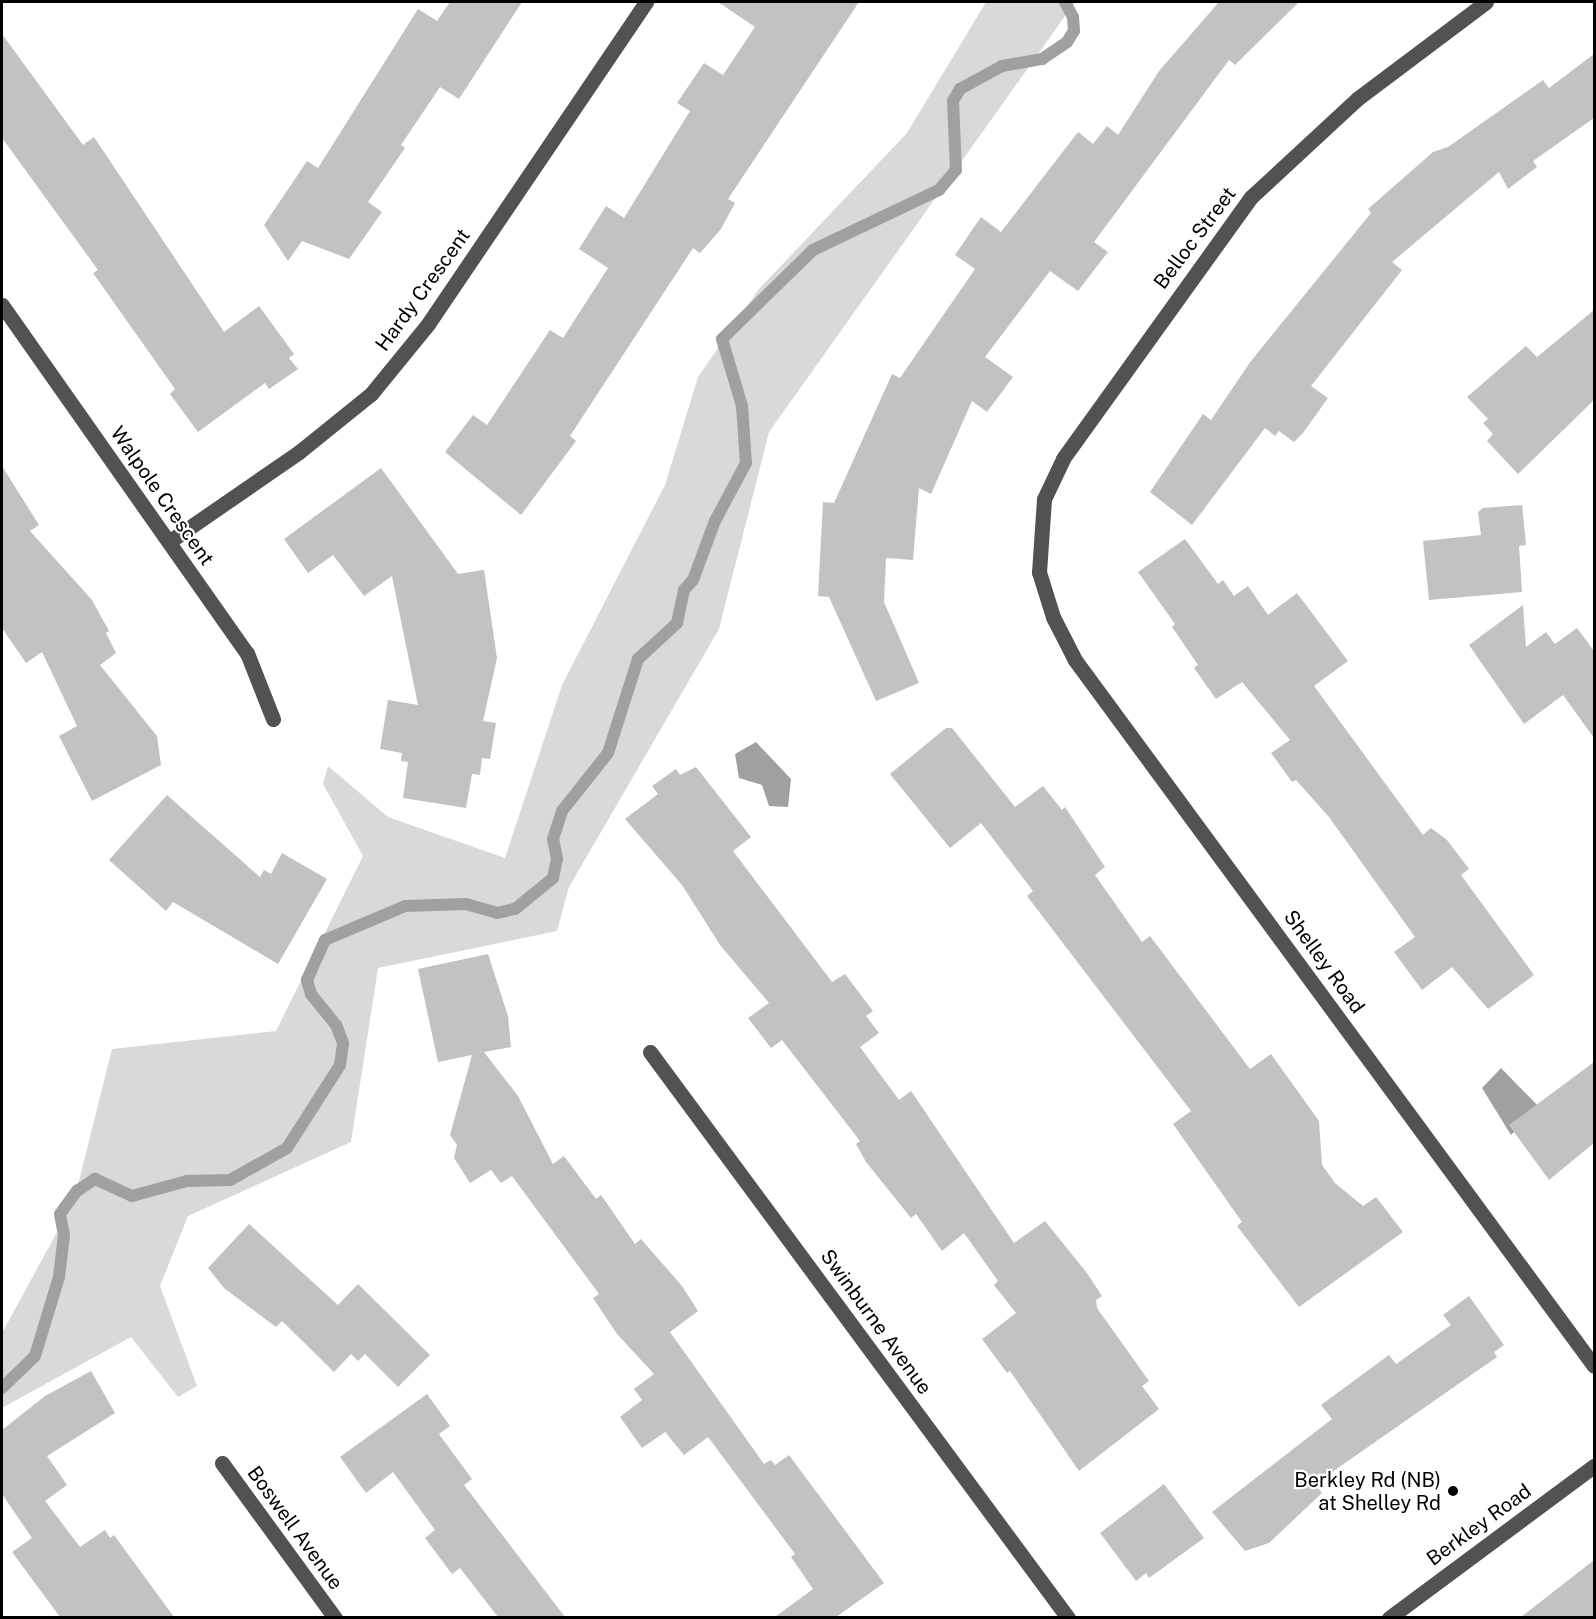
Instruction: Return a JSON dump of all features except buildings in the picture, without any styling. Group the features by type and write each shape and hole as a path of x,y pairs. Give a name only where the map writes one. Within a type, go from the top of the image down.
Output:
{"street":[{"name":"Hardy Crescent","path":"170,541 299,452 371,394 429,324 646,2"},
{"name":"Belloc Street","path":"1039,572 1044,499 1063,459 1251,197 1357,99 1486,2"},
{"name":"Walpole Crescent","path":"2,305 247,653 273,719"},
{"name":"Shelley Road","path":"1039,572 1053,617 1075,660 1594,1366"},
{"name":"Swinburne Avenue","path":"650,1052 1068,1617"},
{"name":"Boswell Avenue","path":"222,1463 335,1617"},
{"name":"Berkley Road","path":"1389,1617 1594,1466"}],"shaded area":[{"path":"986,2 1075,2 769,432 719,629 569,887 557,931 378,968 351,1142 188,1216 160,1286 197,1386 178,1397 131,1337 2,1408 2,1333 74,1201 112,1049 276,1031 363,856 323,784 328,766 388,817 505,858 562,685 665,485 698,377 759,289 907,133"},
{"path":"756,742 791,779 788,807 769,806 762,785 739,778 735,754"},
{"path":"1501,1068 1540,1108 1511,1135 1482,1088"}],"waterway":[{"path":"2,1388 35,1356 59,1277 64,1235 60,1214 77,1191 95,1179 132,1196 187,1181 230,1180 287,1148 340,1065 343,1043 336,1025 311,994 307,980 325,940 405,906 466,904 497,913 515,909 553,878 557,859 553,839 562,811 608,753 638,659 677,623 684,590 693,580 715,521 746,463 742,406 722,339 813,250 939,190 956,170 953,101 960,89 1002,66 1042,59 1067,42 1074,31 1073,17 1065,2"}],"place":[{"name":"Berkley Rd (NB) at Shelley Rd","path":"1453,1491"}]}
